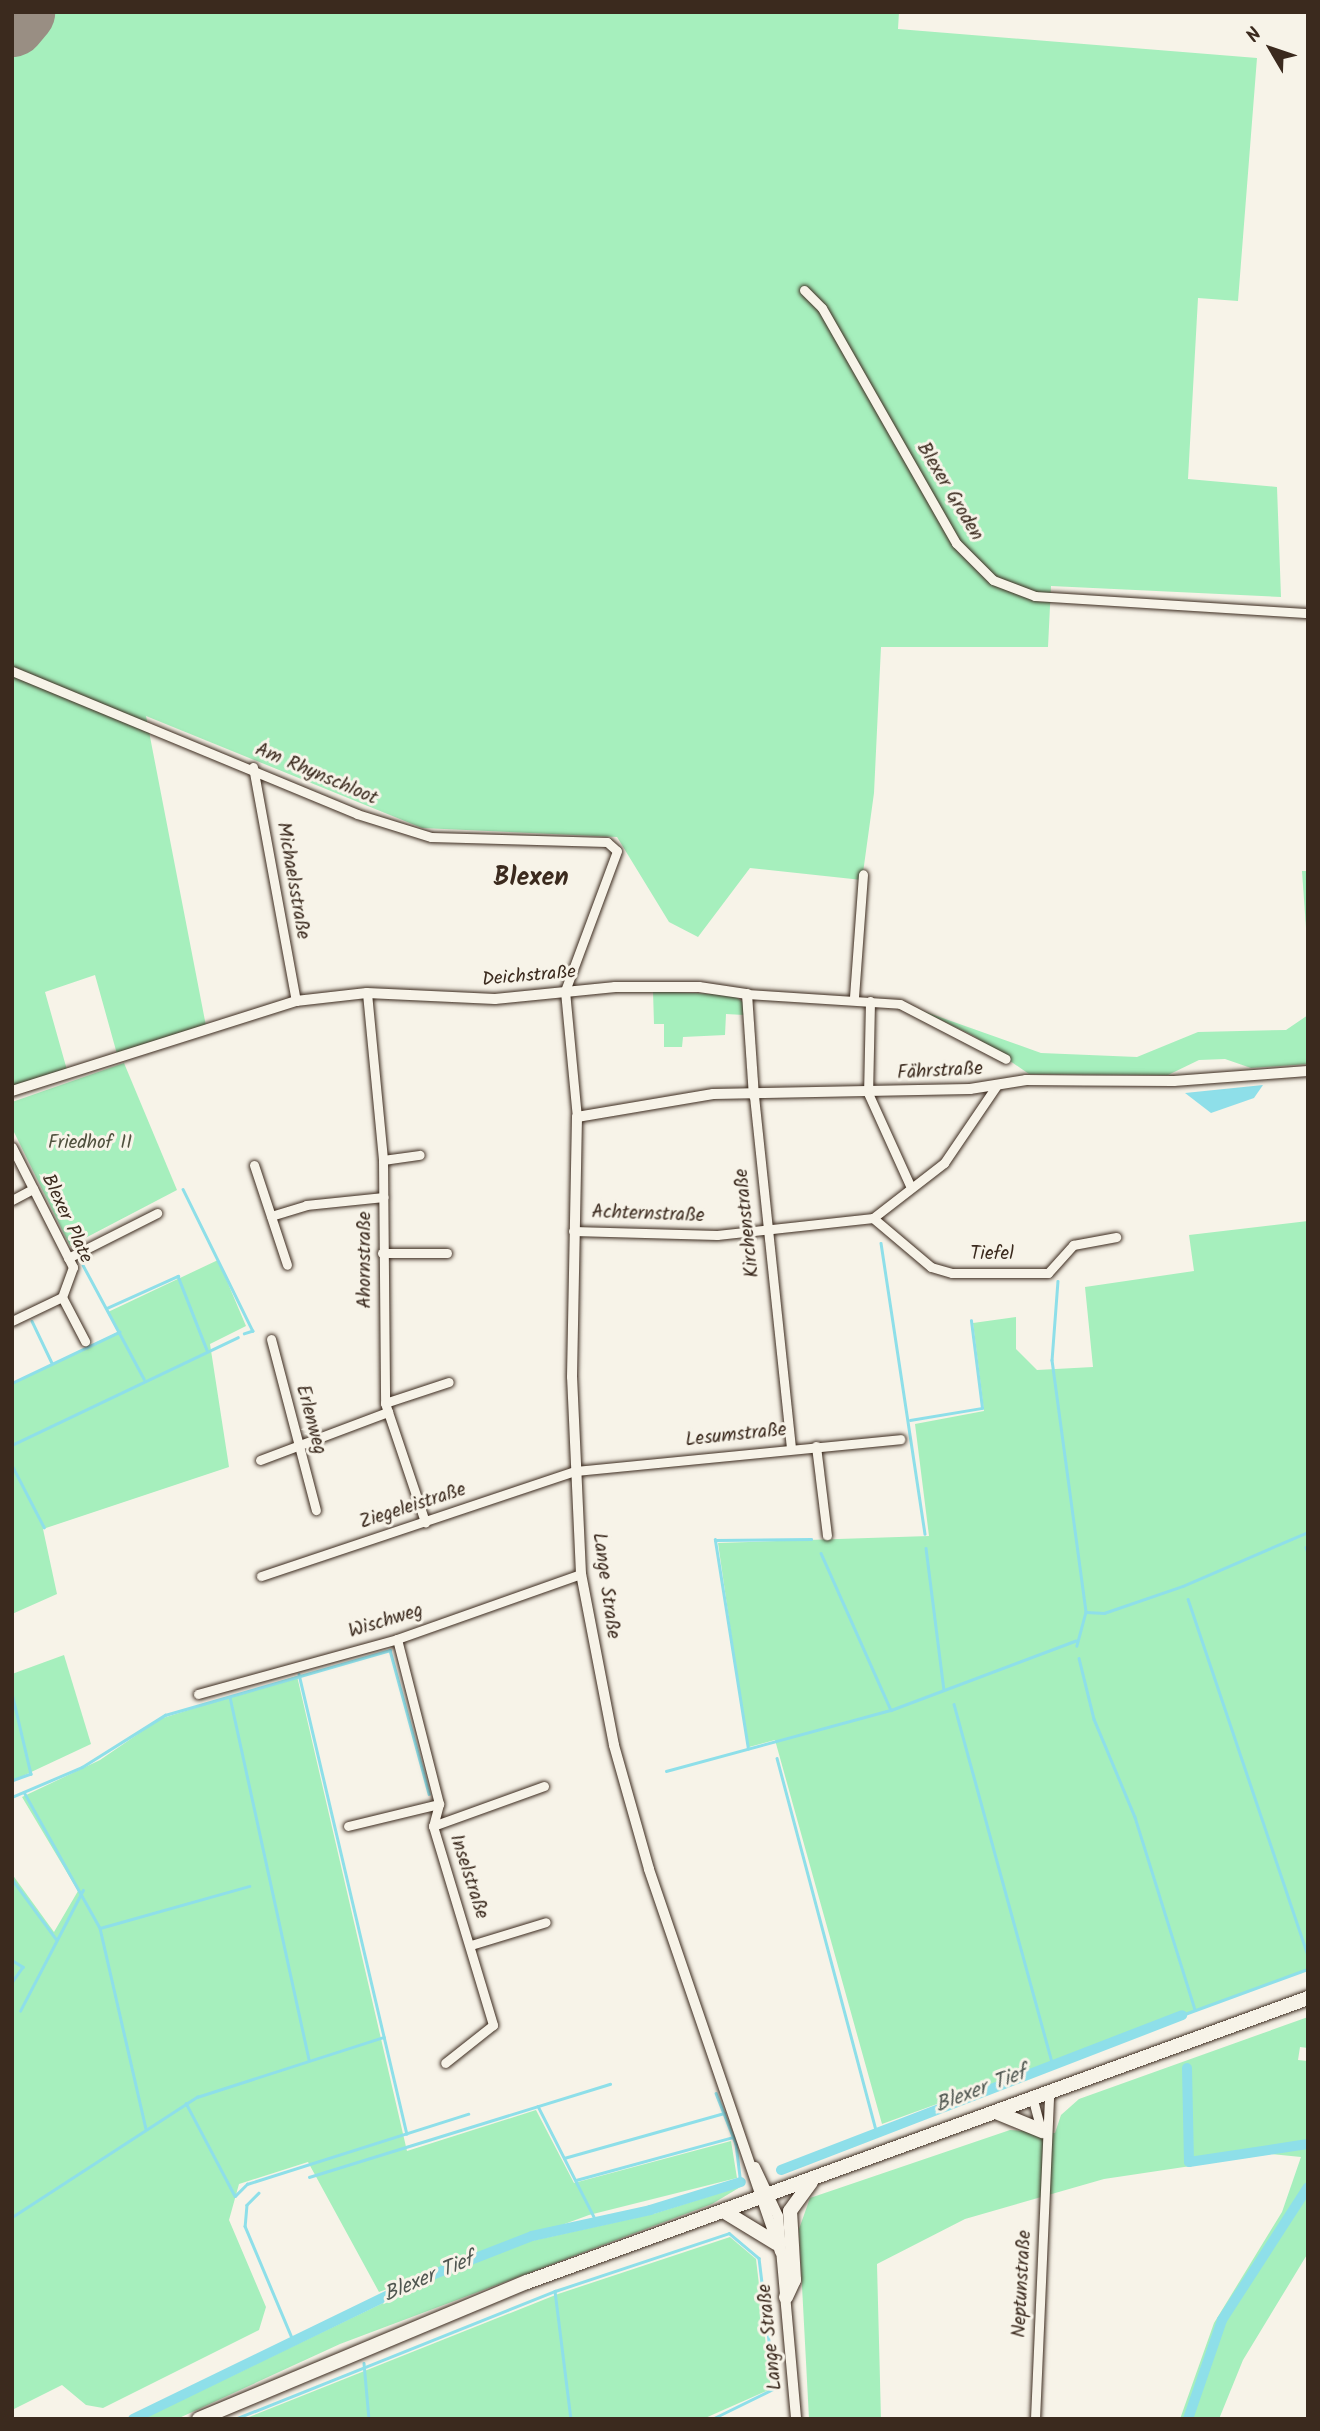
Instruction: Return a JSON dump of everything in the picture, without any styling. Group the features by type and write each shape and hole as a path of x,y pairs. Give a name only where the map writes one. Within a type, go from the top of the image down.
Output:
{"main road":[{"path":"199,2419 430,2319 1308,1998"},
{"path":"998,2113 1042,2131"},
{"path":"786,2297 794,2280 790,2211 812,2181"},
{"path":"725,2212 778,2248"}],"street":[{"name":"Blexer Groden","path":"804,290 822,308 956,543 993,580 1035,596 1308,613"},
{"name":"Am Rhynschloot","path":"12,671 253,767 358,814 430,837 590,839 617,851 565,991"},
{"name":"Michaelsstraße","path":"253,767 296,1001"},
{"path":"854,997 863,874"},
{"name":"Deichstraße","path":"12,1091 296,1001 367,993 495,999 565,991 699,987 747,994 854,997 900,1004 1006,1059"},
{"name":"Lange Straße","path":"565,991 577,1117 573,1231 575,1471 581,1574 614,1745 649,1869 766,2197 786,2297 796,2419"},
{"name":"Ahornstraße","path":"367,993 383,1160 382,1253 387,1408 425,1522"},
{"name":"Kirchenstraße","path":"747,994 766,1233 791,1448"},
{"path":"870,1001 868,1093 911,1188"},
{"name":"Fährstraße","path":"577,1117 692,1096 868,1093 1308,1071"},
{"path":"873,1218 944,1163 998,1085"},
{"name":"Blexer Plate","path":"12,1147 75,1276 62,1297"},
{"path":"383,1160 420,1155"},
{"path":"254,1165 287,1265"},
{"path":"12,1200 33,1189"},
{"path":"271,1216 306,1205 384,1197"},
{"path":"68,1258 157,1213"},
{"name":"Achternstraße","path":"573,1231 766,1233 873,1218"},
{"name":"Tiefel","path":"873,1218 931,1267 952,1273 1048,1273 1073,1245 1116,1237"},
{"path":"382,1253 447,1253"},
{"path":"12,1321 62,1297 85,1341"},
{"name":"Erlenweg","path":"271,1339 316,1510"},
{"path":"260,1460 299,1447 449,1382"},
{"name":"Lesumstraße","path":"575,1471 900,1438"},
{"path":"816,1446 828,1535"},
{"name":"Ziegeleistraße","path":"261,1576 575,1471"},
{"name":"Wischweg","path":"198,1694 397,1639 581,1574"},
{"name":"Inselstraße","path":"397,1639 439,1804 433,1826 493,2025 484,2038 445,2063"},
{"path":"433,1826 544,1786"},
{"path":"348,1826 439,1804"},
{"path":"471,1945 546,1922"},
{"name":"Neptunstraße","path":"1035,2419 1049,2151 1049,2094"},
{"name":"Neptunstraße","path":"1032,2100 1049,2151"}],"green space":[{"path":"12,12 899,12 898,29 1257,58 1238,301 1198,298 1188,479 1277,487 1281,597 1051,586 1048,647 881,647 874,793 862,880 750,868 698,937 669,922 617,837 422,828 146,716 206,1026 117,1054 95,975 45,992 67,1070 12,1086"},
{"path":"1302,871 1308,871 1308,956"},
{"path":"653,991 733,995 743,1002 744,1015 726,1014 725,1035 683,1037 682,1047 664,1047 664,1024 654,1024"},
{"path":"920,1010 1041,1053 1137,1057 1198,1032 1286,1030 1308,1015 1308,1064 1251,1068 1225,1059 1199,1060 1168,1075 1029,1074 974,1036"},
{"name":"Friedhof II","path":"124,1063 177,1190 70,1246 12,1128 12,1102"},
{"path":"1308,1221 1308,1969 882,2124 775,1740 749,1747 746,1737 718,1543 929,1536 915,1424 984,1411 973,1323 1016,1317 1016,1349 1037,1370 1093,1367 1085,1287 1194,1271 1189,1235"},
{"path":"218,1260 246,1326 210,1344 229,1467 43,1529 57,1594 12,1614 12,1383 118,1332 108,1312"},
{"path":"64,1655 91,1744 12,1781 12,1674"},
{"path":"297,1676 407,2151 536,2110 574,2183 731,2141 737,2178 589,2215 379,2292 308,2162 239,2184 229,2220 266,2307 259,2330 103,2408 86,2405 62,2385 12,2410 12,1874 54,1932 78,1891 22,1797 100,1760 160,1719"},
{"path":"1308,2017 1308,2048 1300,2047 1298,2060 1308,2061 1308,2253 1243,2360 1219,2419 1180,2419 1214,2323 1282,2212 1301,2157 1271,2154 1104,2179 965,2219 877,2264 881,2419 809,2419 799,2229 810,2198 1010,2130 1055,2133 1061,2115 1079,2099"},
{"path":"742,2186 712,2204 340,2344 177,2419 142,2419 435,2278 531,2241 653,2214"},
{"path":"730,2237 756,2259 771,2389 703,2419 244,2419 558,2294"}],"water":[{"path":"1263,1085 1254,1098 1211,1113 1185,1093"}],"waterway":[{"path":"183,1189 253,1331 244,1334"},
{"path":"881,1243 925,1534"},
{"path":"83,1265 144,1379"},
{"path":"107,1308 178,1276 207,1350"},
{"path":"1058,1281 1052,1360 1086,1612 1077,1646"},
{"path":"32,1321 52,1363"},
{"path":"910,1420 982,1408 971,1321"},
{"path":"12,1383 119,1332"},
{"path":"12,1445 238,1337"},
{"path":"12,1465 44,1527"},
{"path":"1086,1612 1104,1613 1183,1586 1308,1532"},
{"path":"748,1749 715,1540 811,1539"},
{"path":"1306,1547 1308,1553"},
{"path":"926,1548 944,1690"},
{"path":"821,1553 891,1710"},
{"path":"1188,1599 1308,1956"},
{"path":"666,1771 891,1710 1075,1641"},
{"path":"12,1797 82,1767 165,1715 390,1650 429,1794"},
{"path":"1079,1658 1094,1719 1135,1817 1195,2010"},
{"path":"299,1674 407,2133"},
{"path":"12,1693 31,1774 12,1781"},
{"path":"230,1697 309,2059"},
{"path":"954,1704 1052,2063"},
{"path":"777,1758 876,2129"},
{"path":"24,1792 100,1928 146,2129"},
{"path":"12,1879 56,1939"},
{"path":"100,1928 249,1886"},
{"path":"20,2011 83,1890"},
{"path":"12,1960 23,1967 12,1983"},
{"path":"1182,2015 1308,1969"},
{"name":"Blexer Tief","path":"781,2170 1182,2015"},
{"path":"12,2217 197,2097 384,2037"},
{"name":"Blexer Tief","path":"1187,2068 1189,2162 1308,2144"},
{"path":"309,2177 610,2084"},
{"path":"716,2093 736,2144 741,2182"},
{"path":"186,2103 235,2196 247,2184 468,2114"},
{"path":"538,2106 595,2219"},
{"path":"564,2158 724,2113"},
{"path":"576,2180 733,2137"},
{"name":"Blexer Tief","path":"133,2419 419,2280 532,2236 650,2210 741,2182"},
{"name":"Blexer Tief","path":"1188,2419 1222,2320 1308,2187"},
{"path":"259,2193 247,2205 245,2226 293,2340"},
{"path":"235,2419 555,2291 729,2233 759,2258 773,2374"},
{"path":"555,2291 571,2419"},
{"path":"364,2363 369,2419"},
{"path":"712,2419 775,2388"}],"runway":[{"path":"12,24 22,12"}],"district":[{"name":"Blexen","path":"531,879"}]}
